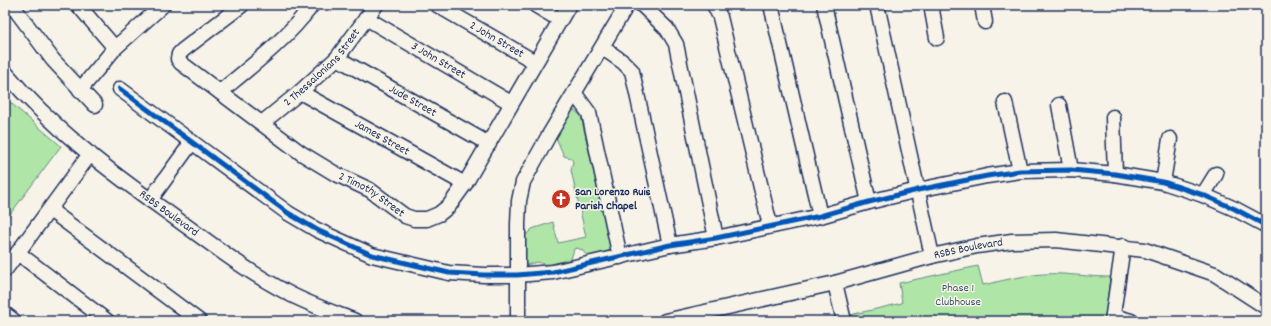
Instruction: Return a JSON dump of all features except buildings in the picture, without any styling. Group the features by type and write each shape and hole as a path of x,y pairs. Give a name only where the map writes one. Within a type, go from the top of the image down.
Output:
{"street":[{"path":"12,5 35,37 80,90 95,105"},
{"path":"78,5 115,48"},
{"path":"80,90 115,48 164,5"},
{"name":"2 Timothy Street","path":"242,5 179,54 178,59 181,63 311,160 370,190 405,216 414,219 427,219 439,214 449,206 465,184 569,5"},
{"path":"220,92 281,41 297,25 312,5"},
{"name":"2 Thessalonians Street","path":"262,123 300,92 337,58 376,5"},
{"name":"2 John Street","path":"437,5 535,62"},
{"path":"535,5 560,20"},
{"path":"518,321 517,275 519,201 523,182 549,135 603,48 627,5"},
{"path":"642,5 667,29 676,44 716,238"},
{"path":"714,5 720,17 770,226"},
{"path":"771,5 820,216"},
{"path":"824,5 869,202"},
{"path":"877,5 932,256"},
{"path":"931,5 937,38"},
{"path":"982,5 986,22"},
{"name":"3 John Street","path":"366,18 511,103"},
{"path":"603,48 623,62 632,71 670,245"},
{"name":"Jude Street","path":"337,58 489,144"},
{"name":"RSBS Boulevard","path":"5,72 26,96 67,136 150,200 238,262 286,292 355,321"},
{"path":"120,89 288,213 317,230 340,242 372,255 449,273 517,275 553,272 670,245 716,238 820,216 918,190 1020,171 1071,170 1115,174 1163,182 1203,195 1265,225"},
{"name":"James Street","path":"300,92 465,184"},
{"path":"575,94 589,113 620,257"},
{"path":"1005,102 1020,171"},
{"path":"1058,105 1071,170"},
{"path":"1113,117 1115,174"},
{"path":"1163,182 1170,139"},
{"path":"150,200 192,142"},
{"path":"5,270 90,154"},
{"path":"1203,195 1216,174"},
{"path":"50,210 199,321"},
{"name":"RSBS Boulevard","path":"665,321 835,283 932,256 976,246 1012,241 1056,240 1123,246 1144,250 1215,274 1266,307"},
{"path":"1123,246 1112,318 1131,321"},
{"path":"18,253 107,321"},
{"path":"835,283 844,321"},
{"path":"5,314 14,321"}],"green space":[{"path":"5,98 61,146 5,221"},
{"path":"573,109 581,116 611,250 588,257 582,250 577,248 574,249 571,259 548,265 537,262 523,266 523,234 527,234 532,229 553,222 558,243 586,237 571,170 573,162 571,158 564,156 554,133"},
{"name":"Phase 1 Clubhouse","path":"978,266 983,285 1023,276 1043,274 1110,277 1105,321 852,321 850,315 902,303 899,283"}],"cycle path":[{"path":"120,89 288,213 317,230 372,255 449,273 517,275 553,272 670,245 716,238 820,216 918,190 1020,171 1071,170 1115,174 1163,182 1203,195 1235,209 1265,225"}],"place":[{"name":"San Lorenzo Ruis Parish Chapel","path":"561,199"}]}
